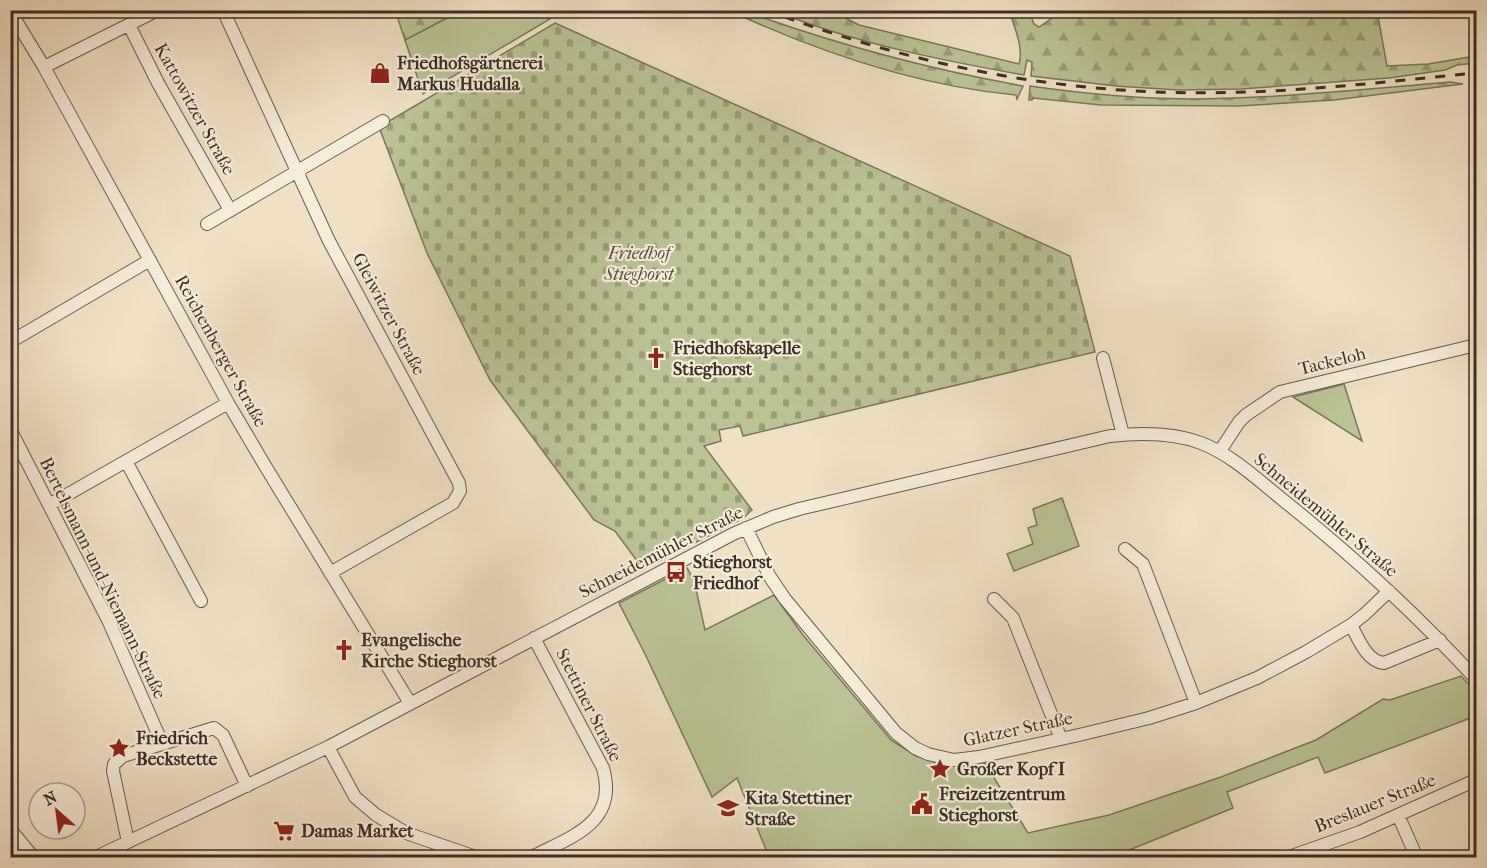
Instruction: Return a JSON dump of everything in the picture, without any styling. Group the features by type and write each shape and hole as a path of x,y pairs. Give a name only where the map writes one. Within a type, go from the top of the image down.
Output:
{"street":[{"path":"44,67 158,10"},
{"name":"Gleiwitzer Straße","path":"223,10 329,241 456,475 460,491 453,503 330,573"},
{"name":"Reichenberger Straße","path":"10,11 44,67 228,403 410,703"},
{"name":"Kattowitzer Straße","path":"129,25 158,83 230,210"},
{"path":"207,224 383,122"},
{"path":"10,342 150,260"},
{"name":"Tackeloh","path":"1220,451 1246,415 1280,392 1476,345"},
{"path":"1104,358 1123,435"},
{"path":"50,505 228,403"},
{"name":"Bertelsmann-und-Niemann-Straße","path":"10,429 109,622 162,743"},
{"name":"Schneidemühler Straße","path":"94,858 328,747 746,528 799,509 1098,438 1123,435 1186,439 1220,451 1332,539 1440,640 1476,679"},
{"path":"126,461 201,601"},
{"name":"Glatzer Straße","path":"746,528 771,577 785,598 888,725 915,748 944,758 967,759 1061,739 1149,718 1197,703 1257,678 1314,648 1351,624 1389,591"},
{"path":"1125,549 1143,564 1197,703"},
{"path":"994,599 1013,618 1061,739"},
{"path":"1351,624 1370,658 1380,663 1440,640"},
{"name":"Stettiner Straße","path":"530,858 583,830 594,821 603,808 607,791 603,768 534,638"},
{"path":"128,842 114,775 114,764 123,756 214,728 222,735 247,786"},
{"path":"328,747 355,797 376,815 406,832 479,858"},
{"name":"Breslauer Straße","path":"1286,858 1360,832 1476,780"},
{"path":"1398,815 1417,858"},
{"path":"10,829 34,858"}],"green space":[{"path":"395,10 460,10 460,11 405,40"},
{"path":"1064,10 1377,11 1387,66 1428,64 1476,56 1476,63 1389,78 1241,89 1178,90 1116,86 1031,76 1032,62 1027,60 1024,75 929,57 835,32 775,11 832,11 859,25 1019,64 1019,44 1009,11 1029,11 1034,24 1039,27"},
{"path":"460,11 528,11 550,19 423,94 405,40"},
{"path":"730,11 744,11 847,45 917,64 1023,86 1017,99 1016,95 942,84 906,75 798,40"},
{"name":"Friedhof Stieghorst","path":"555,23 1070,256 1095,352 743,436 740,426 719,430 721,441 704,446 752,510 742,519 643,569 615,531 594,520 490,380 427,253 379,127"},
{"path":"1451,82 1463,84 1334,100 1239,106 1101,105 1033,98 1029,100 1030,86 1114,96 1199,99 1294,95"},
{"path":"1344,384 1362,441 1293,397"},
{"path":"1062,498 1079,546 1014,571 1007,554 1033,544 1028,528 1037,525 1033,509"},
{"path":"687,568 694,580 705,630 774,595 803,635 891,740 916,756 938,763 965,766 985,763 1028,833 1109,815 1221,777 1316,740 1383,699 1390,700 1461,676 1476,692 1476,716 1325,773 1318,757 1227,792 1233,808 1112,857 769,857 737,778 712,797 619,603"}],"railway":[{"path":"766,10 856,41 948,65 1042,82 1089,87 1179,93 1222,93 1349,85 1476,73"}],"place":[{"name":"Friedhofsgärtnerei Markus Hudalla","path":"380,73"},
{"name":"Friedhofskapelle Stieghorst","path":"656,358"},
{"name":"Stieghorst Friedhof","path":"676,572"},
{"name":"Evangelische Kirche Stieghorst","path":"344,650"},
{"name":"Friedrich Beckstette","path":"119,748"},
{"name":"Großer Kopf I","path":"940,769"},
{"name":"Freizeitzentrum Stieghorst","path":"922,804"},
{"name":"Kita Stettiner Straße","path":"728,808"},
{"name":"Damas Market","path":"284,831"}]}
